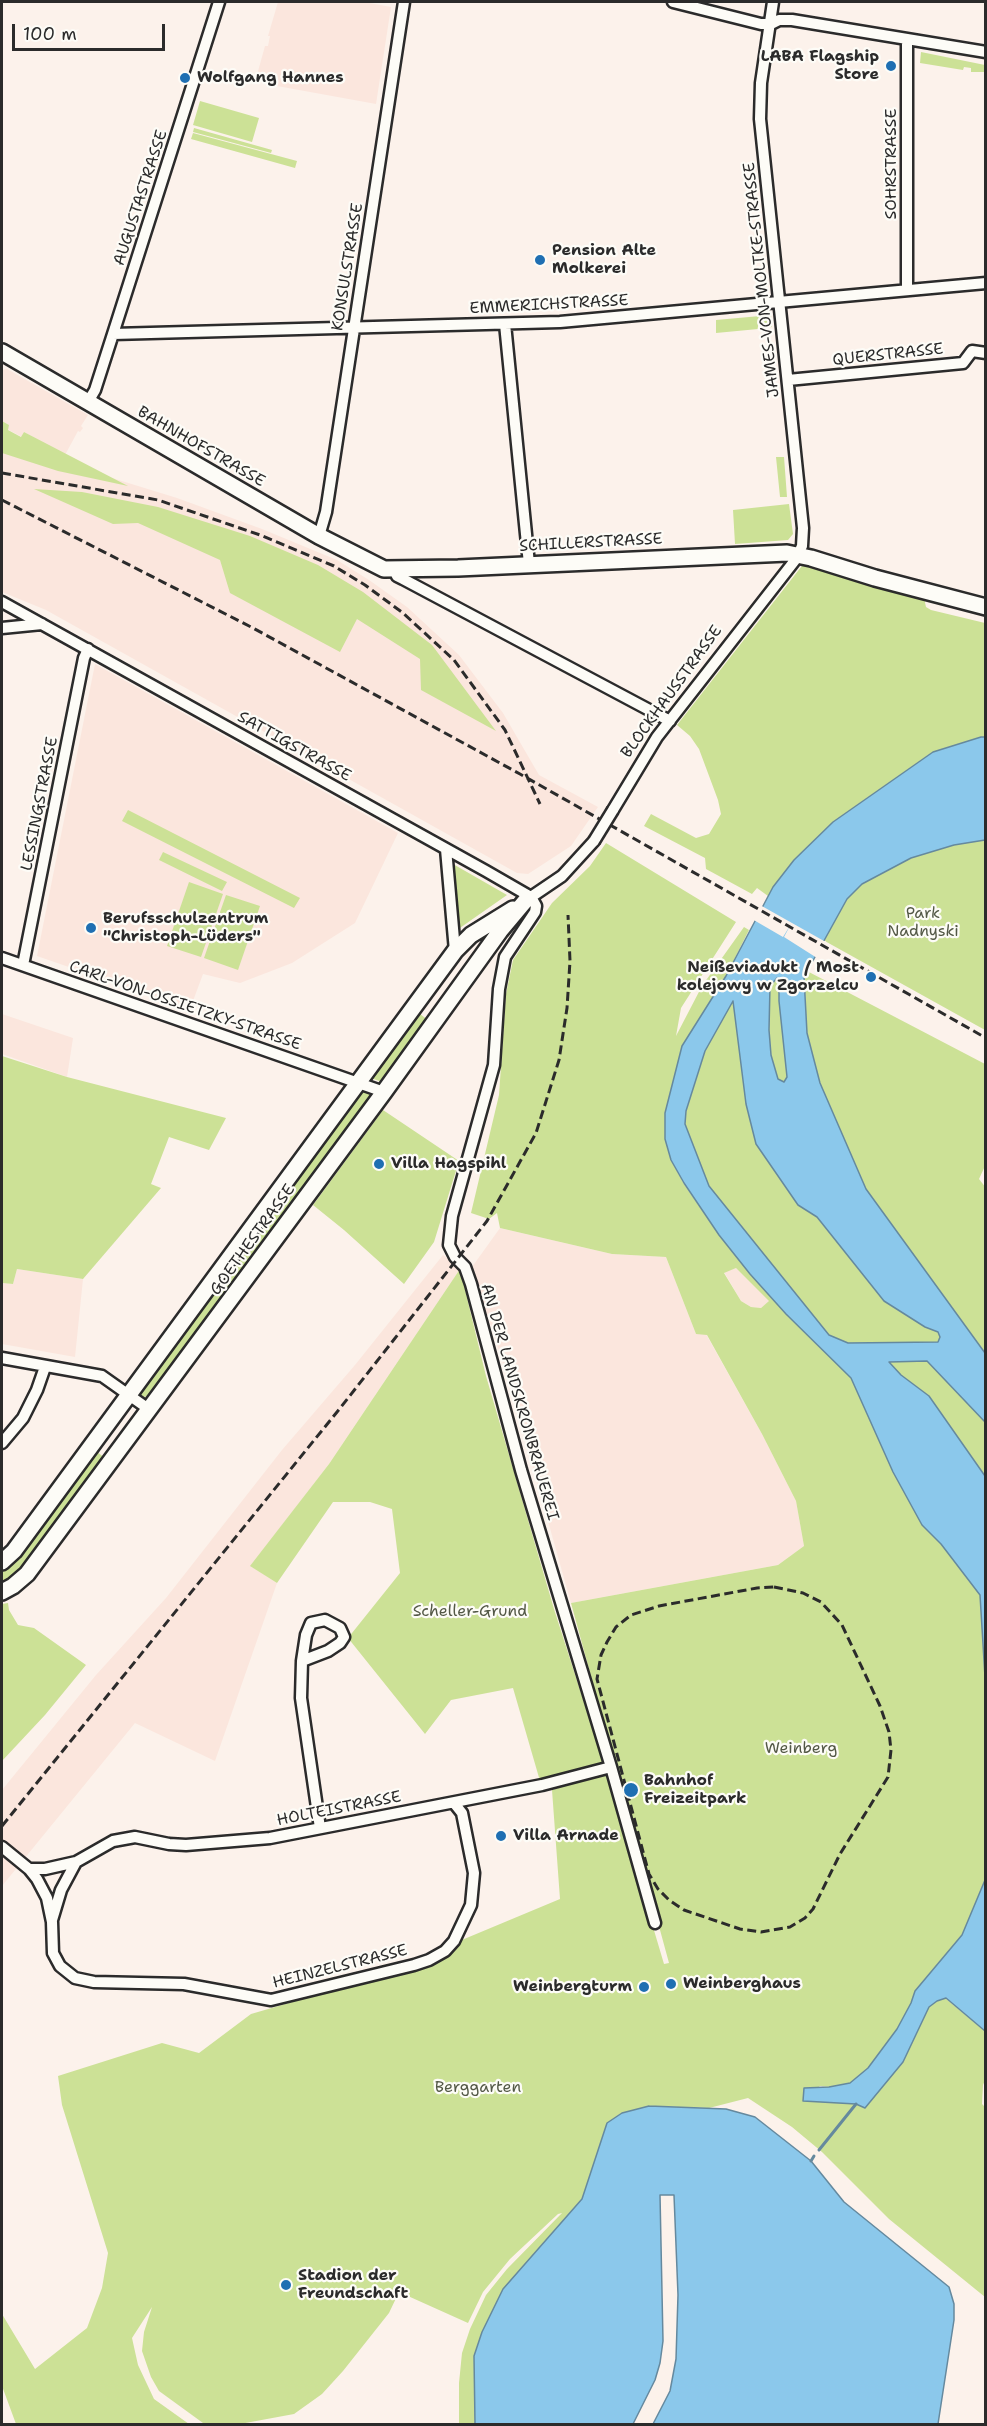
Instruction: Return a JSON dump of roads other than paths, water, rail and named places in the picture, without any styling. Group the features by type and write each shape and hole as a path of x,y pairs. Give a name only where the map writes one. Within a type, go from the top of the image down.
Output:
{"street":[{"name":"AUGUSTASTRASSE","path":"88,402 95,390 219,2"},
{"name":"KONSULSTRASSE","path":"319,536 326,512 404,2"},
{"path":"673,2 761,24 792,20 986,52"},
{"name":"JAMES-VON-MOLTKE-STRASSE","path":"773,2 761,83 760,119 803,528 803,541 799,555"},
{"name":"SOHRSTRASSE","path":"907,39 907,290"},
{"name":"EMMERICHSTRASSE","path":"113,334 560,322 986,283"},
{"path":"505,324 529,564"},
{"name":"QUERSTRASSE","path":"788,380 963,363 972,351 986,353"},
{"name":"BAHNHOFSTRASSE","path":"2,352 319,536 389,569 403,579 670,721"},
{"name":"SCHILLERSTRASSE","path":"389,569 766,553 799,555 986,607"},
{"name":"BLOCKHAUSSTRASSE","path":"528,899 562,876 594,841 670,721 799,555"},
{"name":"SATTIGSTRASSE","path":"2,602 446,849 528,899"},
{"path":"2,628 42,624"},
{"name":"LESSINGSTRASSE","path":"23,965 84,658 88,650"},
{"path":"446,849 455,951"},
{"name":"GOETHESTRASSE","path":"2,1563 14,1551 455,951 471,935 528,899"},
{"name":"GOETHESTRASSE","path":"2,1592 27,1574 384,1092 500,931 528,899"},
{"name":"AN DER LANDSKRONBRAUEREI","path":"528,899 536,906 535,912 505,957 499,989 494,1065 452,1216 449,1245 455,1257 465,1267 471,1284 521,1470 611,1767 655,1923"},
{"name":"CARL-VON-OSSIETZKY-STRASSE","path":"2,958 358,1083"},
{"path":"358,1083 384,1092"},
{"path":"2,1358 102,1376 150,1410"},
{"path":"2,1443 23,1418 37,1390 45,1366"},
{"path":"302,1661 301,1698 320,1828"},
{"name":"HOLTEISTRASSE","path":"29,1869 45,1869 76,1862 113,1840 135,1837 186,1845 270,1838 542,1785 611,1767"},
{"name":"HEINZELSTRASSE","path":"2,1847 29,1869 47,1898 52,1922 53,1953 60,1966 75,1978 94,1982 184,1984 271,2000 414,1965 445,1951 454,1941 471,1905 474,1873 462,1814 454,1803"},
{"path":"52,1922 61,1890 76,1862"}],"water":[{"path":"985,737 985,840 954,845 911,858 862,884 847,899 804,977 807,1033 820,1083 866,1189 985,1353 985,1422 927,1361 889,1362 901,1375 929,1396 985,1476 985,1677 980,1595 941,1544 922,1525 893,1472 851,1378 786,1314 719,1235 671,1160 665,1139 665,1113 682,1046 726,976 773,887 794,860 833,822 933,752","holes":["777,978 787,1077 784,1082 778,1079 771,1055 769,1030 770,986","733,1001 746,1104 756,1144 798,1205 817,1217 884,1301 925,1327 938,1332 940,1337 938,1342 848,1343 829,1335 709,1186 685,1124 686,1111 705,1051"]},
{"path":"985,1880 985,2031 946,1998 937,2001 929,2007 903,2062 865,2108 856,2104 803,2101 804,2088 850,2083 868,2068 897,2029 915,1991 962,1935"},
{"path":"649,2106 726,2109 755,2117 811,2161 844,2202 949,2287 954,2304 954,2320 938,2424 653,2424 670,2391 676,2359 678,2295 674,2195 660,2195 663,2341 655,2380 633,2424 475,2424 474,2356 482,2332 503,2289 582,2199 607,2123 622,2113"}],"waterway":[{"path":"819,2150 856,2104"},
{"path":"811,2161 814,2156"}],"railway":[{"path":"2,473 158,500 260,535 334,566 365,585 403,613 454,660 505,730 540,804"},
{"path":"2,500 253,628 520,774 986,1038"},
{"path":"2,1826 341,1407 487,1221 536,1133 559,1060 567,1008 570,961 568,915"},
{"path":"774,1587 803,1593 821,1602 842,1625 880,1706 889,1732 891,1750 888,1777 840,1854 813,1909 805,1918 790,1927 761,1932 740,1929 684,1910 658,1889 649,1874 597,1679 601,1655 607,1642 616,1627 631,1615 659,1606 774,1587"}],"place":[{"name":"LABA Flagship Store","path":"891,66"},
{"name":"Wolfgang Hannes","path":"185,78"},
{"name":"Pension Alte Molkerei","path":"540,260"},
{"name":"Berufsschulzentrum \"Christoph-Lüders\"","path":"91,928"},
{"name":"Neißeviadukt / Most kolejowy w Zgorzelcu","path":"871,977"},
{"name":"Villa Hagspihl","path":"379,1164"},
{"name":"Bahnhof Freizeitpark","path":"631,1790"},
{"name":"Villa Arnade","path":"501,1836"},
{"name":"Weinberghaus","path":"671,1984"},
{"name":"Weinbergturm","path":"644,1987"},
{"name":"Stadion der Freundschaft","path":"286,2285"}],"park label":[{"name":"Park Nadnyski","path":"923,923"},
{"name":"Scheller-Grund","path":"470,1612"},
{"name":"Weinberg","path":"801,1749"},
{"name":"Berggarten","path":"478,2088"}]}
